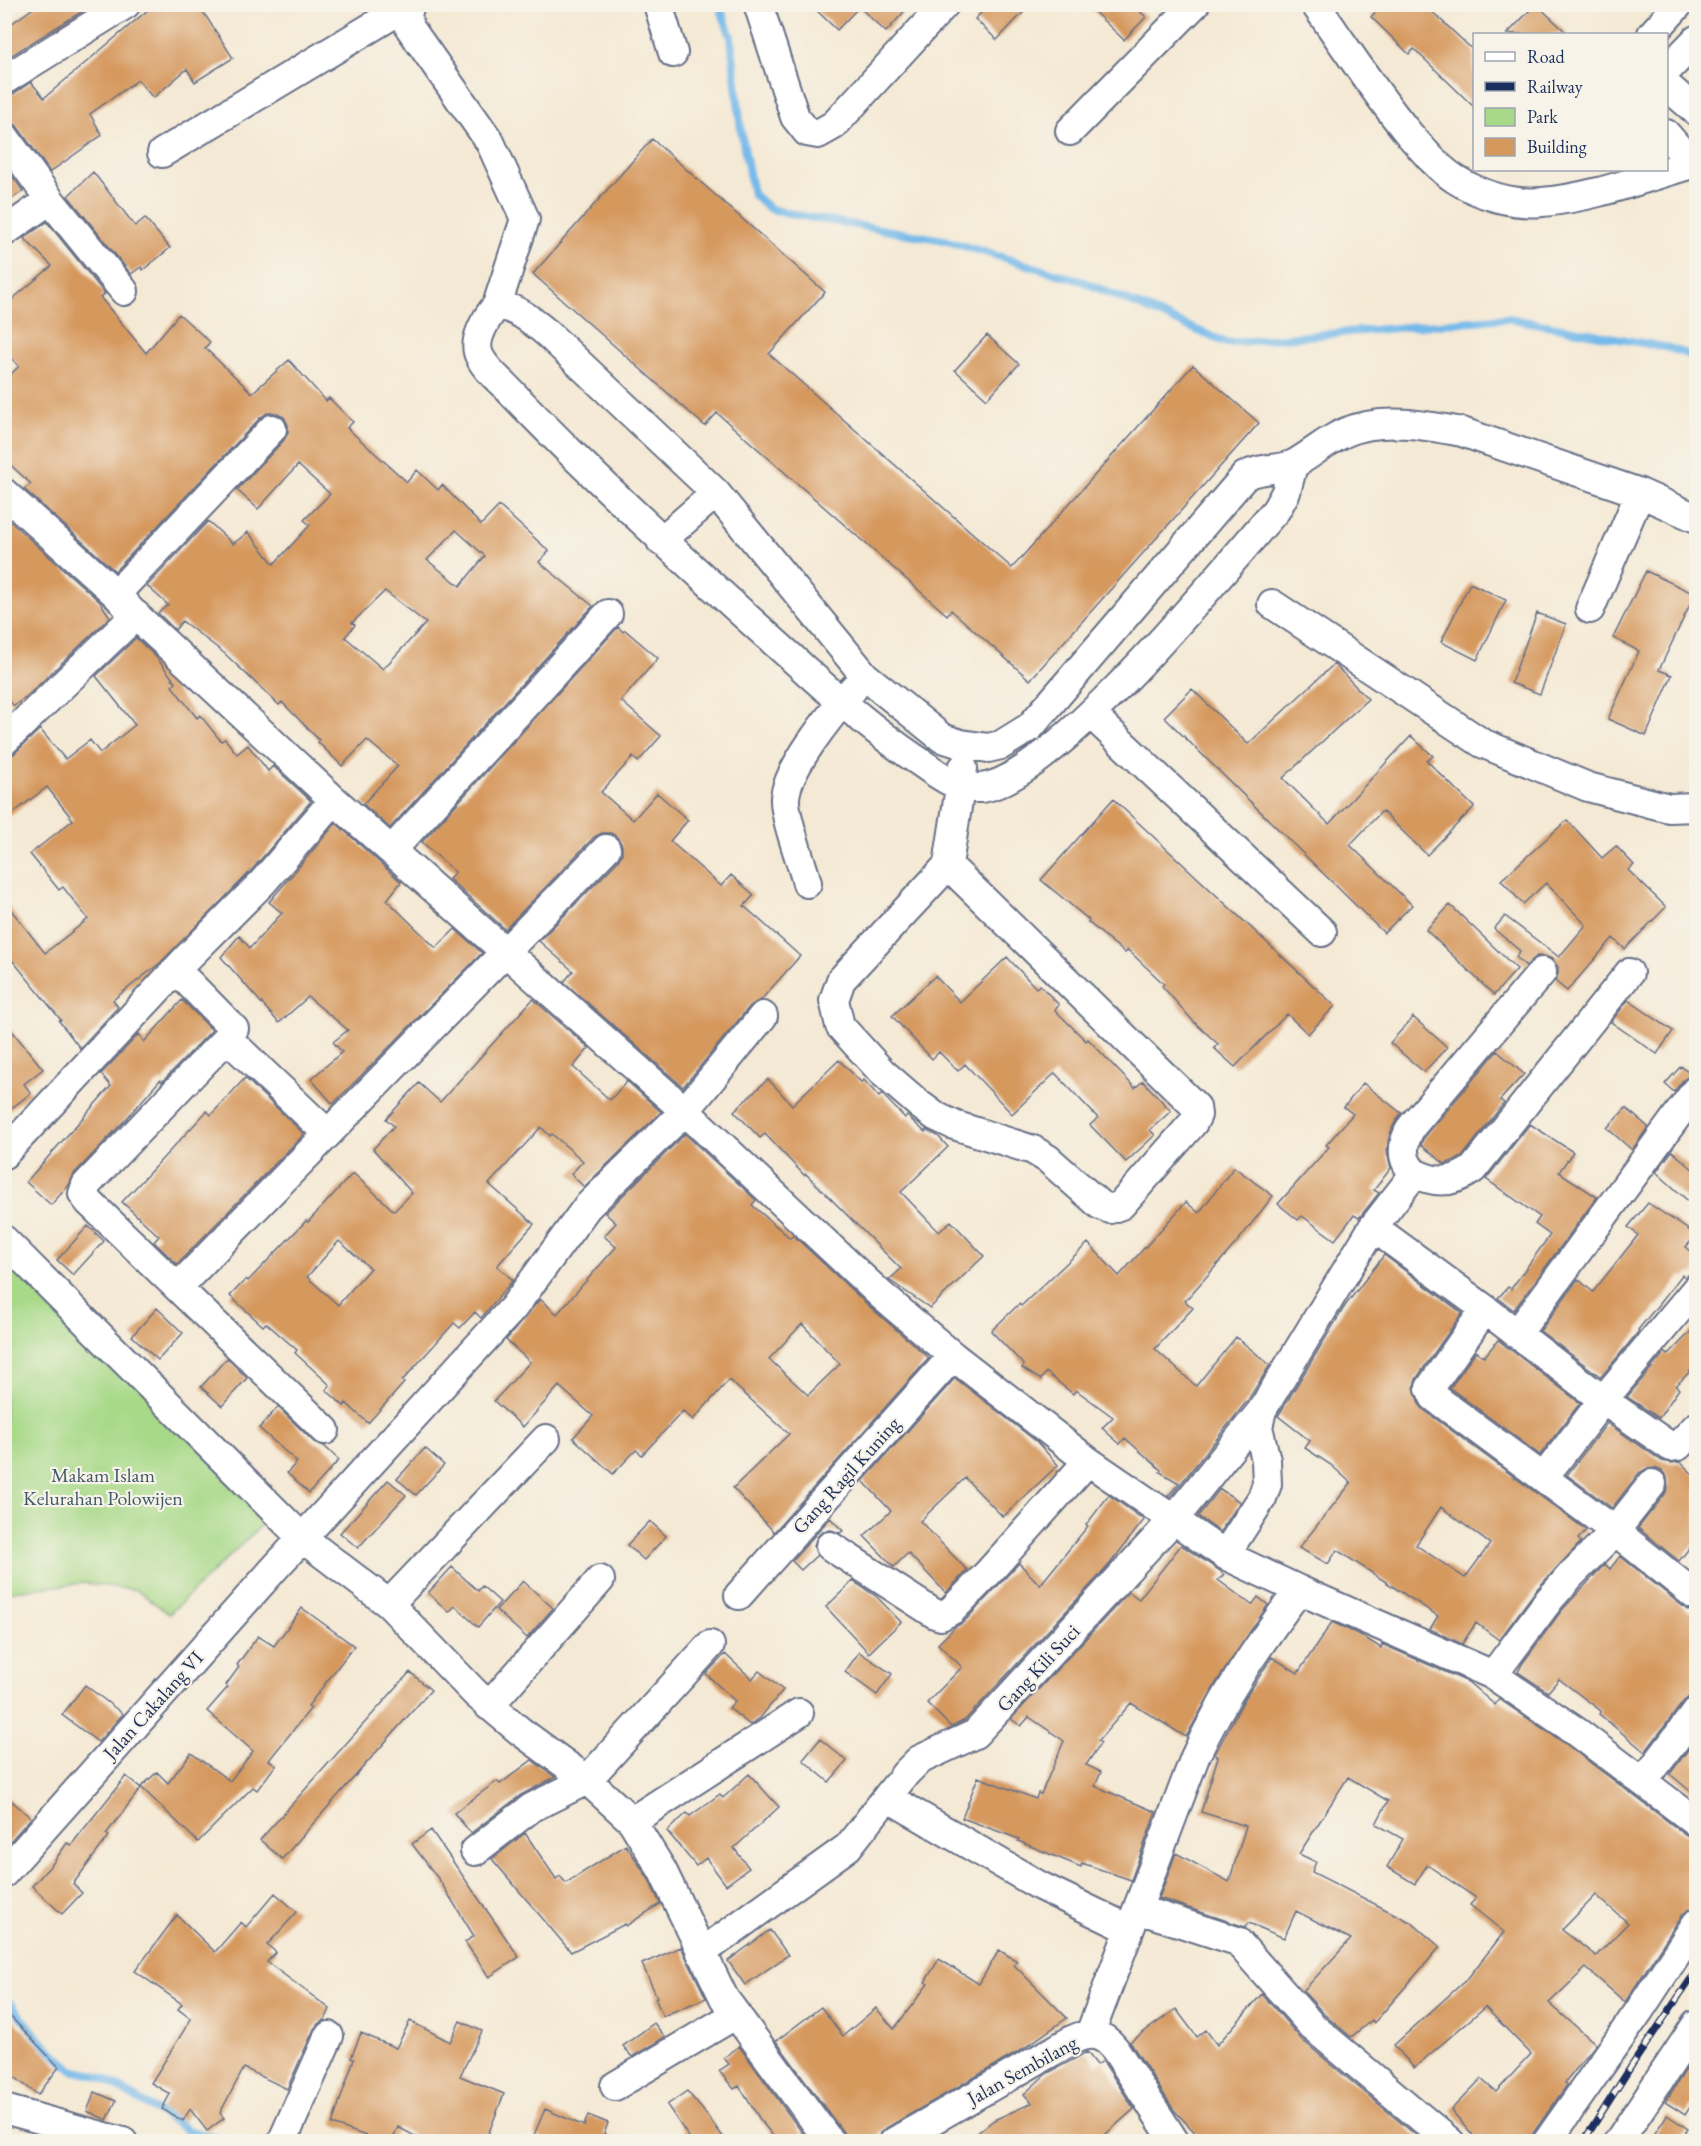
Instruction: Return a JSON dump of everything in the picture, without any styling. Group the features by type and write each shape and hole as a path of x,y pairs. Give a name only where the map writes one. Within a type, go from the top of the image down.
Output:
{"street":[{"path":"4,80 126,4"},
{"path":"162,153 410,4"},
{"path":"410,4 407,15 410,28 490,142 525,219 497,305 489,314 478,339 477,350 480,359 541,423 661,541 841,703 904,751 960,787 979,788 995,785 1009,778 1060,741 1090,714 1162,640 1276,510 1286,492 1293,465"},
{"path":"658,4 673,53"},
{"path":"768,11 795,117 807,132 818,134 834,125 945,4"},
{"path":"1070,131 1195,4"},
{"path":"1316,4 1391,112 1429,158 1453,178 1478,192 1507,200 1540,203 1589,195 1694,164 1668,136"},
{"path":"1653,33 1680,4"},
{"path":"1668,69 1696,43"},
{"path":"1668,87 1696,111"},
{"path":"4,136 50,200 124,291"},
{"path":"4,232 50,200"},
{"path":"497,305 519,312 547,333 716,493 865,676 942,738 967,745 988,748 1001,745 1030,727 1245,476 1255,471 1293,465 1320,445 1347,431 1371,425 1431,426 1490,440 1640,493 1696,518"},
{"path":"116,594 272,429"},
{"path":"4,493 116,594 334,800 686,1111 881,1295 953,1356 1088,1461 1225,1555 1493,1675 1577,1732 1696,1822"},
{"path":"661,541 716,493"},
{"path":"1590,609 1640,493"},
{"path":"1272,604 1482,743 1588,787 1669,808 1696,807"},
{"path":"392,850 608,614"},
{"path":"4,741 136,615"},
{"path":"807,883 787,813 786,793 794,771 841,703 865,676"},
{"path":"1090,714 1322,932"},
{"path":"948,865 1196,1107 1197,1115 1193,1123 1121,1205 1110,1209 1100,1205 1048,1159 1033,1150 954,1125 935,1116 882,1072 840,1026 834,1000 841,980 948,865 967,745"},
{"path":"4,1154 186,959 262,883 334,800"},
{"path":"178,1287 606,849"},
{"path":"1542,972 1412,1126 1407,1134 1403,1153 1406,1162 1415,1173 1431,1181 1446,1181 1465,1176 1473,1170 1629,973"},
{"path":"187,981 234,1029 84,1188 84,1196 325,1430"},
{"name":"Jalan Cakalang VI","path":"4,1873 302,1538 513,1308 587,1207 686,1111 763,1016"},
{"path":"227,1038 327,1133"},
{"path":"1517,1334 1696,1090"},
{"name":"Gang Kili Suci","path":"701,1953 848,1847 906,1773 919,1760 975,1734 1174,1519 1262,1410 1373,1227 1415,1173"},
{"path":"1373,1227 1603,1400 1671,1447 1678,1446 1696,1427"},
{"path":"4,1240 302,1538 389,1604 458,1678 489,1706 587,1780 632,1821 662,1870 714,1982 735,2015 830,2142"},
{"path":"1544,1477 1603,1400 1696,1289"},
{"path":"1485,1309 1430,1390 1434,1397 1615,1531 1692,1583"},
{"name":"Gang Ragil Kuning","path":"739,1595 953,1356"},
{"path":"1225,1555 1262,1498 1267,1484 1266,1460 1258,1427 1262,1410"},
{"path":"389,1604 546,1439"},
{"path":"830,1546 935,1614 945,1615 988,1573 1088,1461"},
{"path":"1493,1675 1549,1600 1615,1531 1652,1484"},
{"path":"489,1706 600,1580"},
{"path":"1090,2034 1195,1757 1211,1722 1255,1650 1299,1590"},
{"path":"475,1851 531,1808 587,1780 710,1645"},
{"path":"1643,1782 1696,1712"},
{"path":"632,1821 800,1713"},
{"path":"887,1797 1040,1886 1134,1919 1222,1935 1242,1945 1313,2027 1450,2142"},
{"path":"1547,2142 1639,2011 1696,1924"},
{"path":"615,2086 735,2015"},
{"path":"1618,2142 1696,2025"},
{"name":"Jalan Sembilang","path":"894,2142 925,2134 1074,2039 1090,2034 1104,2037 1115,2049 1171,2140"},
{"path":"282,2142 328,2036"},
{"path":"4,2109 92,2138 123,2142"}],"green space":[{"name":"Makam Islam Kelurahan Polowijen","path":"4,1250 270,1517 169,1614 137,1590 84,1583 5,1592"}],"building":[{"path":"39,4 94,4 4,60 4,29"},
{"path":"155,4 198,4 233,58 195,82 187,69 153,98 138,80 90,114 102,135 50,172 17,126 11,121 4,120 4,96 13,94 31,82 44,98"},
{"path":"810,4 911,4 886,32 859,7 837,30"},
{"path":"990,4 1031,4 997,40 975,19"},
{"path":"1086,4 1132,4 1146,17 1124,40"},
{"path":"1383,4 1424,4 1473,50 1473,106 1414,49 1409,54 1371,17"},
{"path":"1536,4 1567,33 1508,33"},
{"path":"652,139 825,292 769,354 1012,568 1193,365 1259,423 1030,680 951,610 947,615 717,413 705,426 533,274"},
{"path":"4,165 23,191 4,204"},
{"path":"93,172 135,226 145,218 170,248 143,270 141,267 131,274 68,196"},
{"path":"47,222 105,294 100,297 146,353 179,314 210,342 205,348 252,393 289,360 326,401 329,398 353,422 347,428 407,482 417,470 438,490 442,485 481,525 499,506 549,551 539,562 593,606 390,828 363,804 398,766 367,740 342,766 282,702 279,705 224,653 182,621 175,630 158,613 168,605 147,586 208,521 233,544 248,532 274,564 310,525 304,520 330,494 298,465 258,509 237,490 284,440 288,432 288,425 284,417 275,413 267,413 260,418 115,571 24,489 31,484 4,459 4,381 19,366 4,351 4,306 52,266 24,238","holes":["456,530 485,556 460,586 427,560","385,591 426,623 383,669 345,637 355,625 352,623"]},
{"path":"987,335 1019,364 987,399 955,370"},
{"path":"4,516 100,602 110,617 14,706 4,695"},
{"path":"1646,571 1695,594 1659,670 1672,675 1646,736 1608,719 1639,651 1613,638"},
{"path":"1470,583 1506,600 1477,660 1441,642"},
{"path":"1537,613 1566,624 1540,694 1511,683"},
{"path":"618,627 623,632 625,630 658,658 621,701 661,736 638,762 633,757 601,792 633,820 657,793 688,820 670,841 721,886 731,875 754,895 744,906 800,956 761,1000 750,1006 683,1087 564,982 573,971 539,941 618,861 622,854 622,845 617,837 611,833 602,833 594,837 505,929 449,879 455,872 422,842"},
{"path":"136,638 156,657 176,683 172,686 197,718 200,715 221,741 225,739 237,754 248,745 268,771 273,766 311,801 250,872 160,963 113,1000 118,1007 80,1048 59,1021 61,1020 13,961 4,968 4,901 45,953 88,919 63,887 59,890 30,854 73,820 47,787 4,820 4,760 15,753 40,729 65,759 90,740 100,753 135,725 96,676"},
{"path":"1334,664 1368,699 1283,778 1329,824 1411,736 1433,756 1427,761 1474,807 1427,855 1382,811 1350,845 1412,905 1384,933 1164,717 1192,689 1248,744"},
{"path":"1113,799 1335,1006 1308,1034 1287,1014 1235,1067 1214,1048 1218,1044 1194,1022 1162,986 1164,984 1128,950 1125,953 1041,880"},
{"path":"1567,820 1602,858 1616,846 1634,865 1628,870 1666,907 1625,949 1613,938 1567,991 1555,981 1558,967 1552,959 1537,956 1526,966 1516,957 1520,951 1494,929 1505,916 1559,957 1586,925 1546,883 1523,904 1501,880"},
{"path":"336,823 401,882 387,900 436,948 455,929 482,953 333,1104 311,1079 342,1052 333,1042 348,1030 308,997 279,1023 221,957 239,936 250,948 282,913 269,902"},
{"path":"1450,905 1517,969 1494,995 1426,930"},
{"path":"1007,957 1036,988 1040,985 1059,1005 1055,1010 1086,1041 1088,1039 1135,1088 1143,1081 1171,1111 1150,1130 1155,1135 1126,1162 1090,1125 1098,1118 1055,1073 1012,1114 965,1064 958,1071 939,1052 932,1059 892,1016 935,976 960,1002"},
{"path":"533,999 589,1048 573,1067 610,1100 627,1081 661,1112 584,1187 571,1174 583,1161 541,1127 489,1184 534,1224 497,1266 513,1280 481,1318 475,1312 460,1328 454,1323 368,1423 346,1403 344,1406 326,1390 330,1385 295,1353 297,1350 266,1323 263,1326 230,1296 246,1279 248,1281 306,1221 308,1222 353,1173 394,1211 412,1193 373,1149 394,1126 386,1119 419,1083 440,1102","holes":["339,1241 370,1268 338,1305 307,1277"]},
{"path":"182,1000 212,1030 162,1082 160,1080 74,1174 69,1185 51,1205 26,1182 111,1086 101,1074 139,1034 144,1042"},
{"path":"1628,1000 1673,1031 1657,1054 1611,1022"},
{"path":"1413,1017 1447,1047 1424,1072 1390,1043"},
{"path":"4,1021 43,1069 24,1084 31,1093 4,1114"},
{"path":"1497,1051 1524,1074 1500,1100 1504,1103 1462,1157 1445,1164 1421,1145 1423,1139"},
{"path":"839,1060 861,1082 864,1080 879,1097 882,1094 905,1118 907,1116 925,1132 926,1130 938,1136 948,1147 901,1192 939,1232 951,1221 984,1256 930,1308 889,1280 901,1269 765,1134 760,1138 734,1111 768,1079 792,1105"},
{"path":"1681,1066 1691,1075 1683,1080 1674,1092 1665,1084"},
{"path":"245,1078 304,1134 177,1264 154,1242 159,1236 122,1202 207,1111 211,1115"},
{"path":"1363,1083 1401,1113 1388,1140 1387,1152 1391,1168 1374,1190 1379,1193 1359,1218 1354,1215 1335,1240 1302,1216 1298,1220 1278,1204 1329,1147 1326,1145 1353,1114 1344,1107"},
{"path":"1626,1108 1648,1127 1632,1150 1607,1128"},
{"path":"1530,1124 1573,1152 1559,1172 1597,1197 1514,1310 1498,1298 1508,1287 1511,1289 1550,1235 1535,1224 1540,1217 1486,1179"},
{"path":"685,1134 756,1200 752,1205 790,1238 793,1235 929,1358 774,1532 733,1488 789,1434 729,1380 693,1420 683,1411 642,1455 636,1450 613,1474 573,1438 593,1416 559,1386 523,1427 494,1401 530,1362 506,1340 540,1299 557,1314 616,1247 604,1236 616,1223 605,1213","holes":["802,1324 840,1364 808,1395 769,1359"]},
{"path":"1672,1151 1696,1172 1696,1208 1656,1172"},
{"path":"1234,1167 1273,1196 1238,1241 1185,1301 1193,1308 1155,1349 1196,1386 1236,1337 1270,1365 1248,1400 1170,1497 1168,1496 1179,1483 1160,1472 1161,1470 1125,1438 1120,1444 1102,1428 1113,1417 1076,1390 1073,1394 1046,1372 1041,1380 1022,1368 1024,1365 991,1331 1088,1243 1119,1276 1186,1202 1199,1213"},
{"path":"1648,1203 1696,1235 1686,1247 1696,1256 1696,1273 1685,1277 1682,1275 1601,1377 1540,1331 1578,1279 1593,1292 1638,1235 1628,1227"},
{"path":"88,1226 104,1241 73,1275 57,1260"},
{"path":"1384,1255 1462,1313 1416,1379 1414,1387 1419,1404 1586,1530 1578,1539 1581,1542 1537,1589 1499,1640 1476,1623 1462,1644 1430,1629 1438,1616 1337,1550 1328,1564 1299,1548 1351,1483 1331,1465 1305,1448 1310,1441 1278,1416 1345,1306","holes":["1441,1507 1490,1544 1465,1578 1416,1545"]},
{"path":"157,1308 183,1333 158,1360 132,1336"},
{"path":"1696,1326 1696,1365 1676,1386 1679,1389 1659,1418 1627,1397 1665,1352 1668,1355"},
{"path":"1498,1340 1580,1403 1540,1455 1450,1388 1476,1351 1484,1357"},
{"path":"227,1358 247,1378 222,1406 201,1387"},
{"path":"955,1378 1037,1442 1058,1465 1003,1517 965,1478 920,1521 967,1570 946,1593 908,1553 894,1567 864,1536 891,1511 863,1481"},
{"path":"278,1407 314,1442 324,1446 339,1460 309,1493 287,1473 297,1462 259,1428"},
{"path":"1607,1423 1662,1461 1680,1462 1696,1477 1696,1540 1679,1561 1638,1528 1668,1487 1667,1477 1662,1471 1655,1468 1639,1473 1612,1508 1567,1475"},
{"path":"425,1448 444,1465 416,1495 397,1479"},
{"path":"388,1480 406,1495 358,1548 340,1533"},
{"path":"1220,1489 1240,1502 1220,1532 1198,1516"},
{"path":"1109,1495 1144,1520 1109,1565 965,1720 951,1727 927,1703 962,1667 938,1644 955,1627 964,1622 1019,1563 1040,1585 1088,1526 1086,1525"},
{"path":"830,1518 843,1531 840,1533 831,1530 823,1531 817,1537 814,1546 817,1555 801,1570 792,1561"},
{"path":"650,1521 666,1536 644,1560 627,1545"},
{"path":"1181,1545 1220,1571 1224,1575 1218,1580 1252,1605 1258,1597 1268,1605 1216,1683 1186,1737 1131,1703 1098,1741 1101,1743 1086,1765 1101,1772 1095,1786 1156,1812 1131,1880 1082,1863 1081,1867 1018,1841 1019,1839 962,1818 978,1777 1036,1799 1038,1793 1041,1794 1064,1741 1029,1717 1021,1726 1011,1719 1129,1592 1139,1599"},
{"path":"1620,1556 1696,1615 1696,1696 1689,1697 1683,1702 1645,1752 1599,1714 1601,1711 1559,1679 1548,1692 1518,1672 1562,1610 1605,1564 1610,1569"},
{"path":"452,1567 478,1591 482,1586 500,1602 478,1627 455,1606 449,1612 428,1593"},
{"path":"523,1581 553,1608 527,1638 496,1610"},
{"path":"853,1581 876,1596 901,1622 869,1653 826,1607"},
{"path":"302,1608 354,1646 308,1706 311,1708 269,1760 276,1765 257,1790 253,1787 198,1842 141,1787 157,1772 168,1783 191,1753 230,1781 253,1751 207,1711 228,1687 226,1685 239,1667 237,1665 258,1636 274,1646"},
{"path":"1332,1622 1381,1648 1382,1644 1468,1682 1495,1705 1499,1699 1567,1745 1686,1835 1696,1838 1696,1908 1682,1915 1625,2002 1586,1968 1549,2003 1596,2044 1565,2083 1567,2085 1533,2133 1530,2142 1479,2142 1451,2110 1481,2079 1496,2092 1531,2054 1485,2007 1414,2068 1394,2045 1468,1978 1504,1932 1470,1905 1476,1898 1427,1865 1415,1884 1387,1867 1403,1839 1376,1824 1388,1801 1348,1777 1299,1854 1316,1862 1312,1872 1412,1923 1440,1947 1374,2023 1372,2020 1351,2037 1325,2015 1303,1991 1351,1939 1296,1911 1284,1938 1249,1923 1245,1927 1159,1898 1176,1853 1229,1882 1246,1826 1201,1812 1218,1757 1215,1754 1244,1700 1272,1657 1298,1673","holes":["1596,1895 1628,1923 1596,1956 1562,1930"]},
{"path":"859,1652 892,1674 877,1695 845,1672"},
{"path":"725,1654 752,1679 759,1671 783,1690 760,1718 750,1725 729,1708 735,1701 706,1674"},
{"path":"410,1672 431,1690 282,1859 260,1840"},
{"path":"85,1685 123,1714 98,1742 62,1715"},
{"path":"820,1739 847,1761 829,1782 803,1760"},
{"path":"1696,1739 1696,1796 1670,1774"},
{"path":"532,1760 555,1777 521,1795 471,1833 454,1813 497,1781 500,1784"},
{"path":"749,1774 779,1807 734,1848 749,1868 726,1885 706,1858 696,1866 667,1831 687,1813 690,1816 720,1794 723,1798"},
{"path":"126,1776 141,1788 106,1834 109,1836 73,1884 82,1893 62,1914 32,1886 67,1843 71,1845"},
{"path":"4,1794 31,1818 4,1848"},
{"path":"431,1830 519,1957 489,1977 465,1942 474,1936 440,1881 412,1844"},
{"path":"525,1833 556,1879 560,1876 566,1883 626,1845 648,1878 660,1904 626,1926 625,1924 571,1952 492,1859"},
{"path":"275,1893 297,1912 267,1945 276,1952 267,1962 330,2009 325,2020 314,2029 287,2089 244,2068 220,2113 224,2118 207,2131 190,2109 183,2121 162,2109 170,2094 151,2083 191,2019 178,2009 182,2004 135,1971 177,1915 215,1952 241,1922 246,1927"},
{"path":"770,1930 788,1955 745,1985 728,1961"},
{"path":"681,1947 706,1998 663,2016 642,1964"},
{"path":"999,1950 1017,1961 1014,1965 1067,2018 1020,2051 886,2128 880,2133 877,2142 846,2142 843,2132 776,2041 821,2007 843,2036 876,2008 894,2029 928,1984 925,1982 939,1959 979,1984"},
{"path":"1262,1994 1302,2040 1424,2142 1204,2142 1174,2110 1130,2042 1176,2009 1197,2037 1206,2030 1217,2045"},
{"path":"4,2010 59,2067 38,2095 4,2069"},
{"path":"410,2021 450,2042 460,2021 482,2031 460,2076 504,2094 485,2142 426,2142 398,2127 391,2142 364,2142 366,2136 332,2124 354,2059 351,2058 361,2033 396,2048"},
{"path":"654,2023 665,2037 632,2057 623,2046"},
{"path":"739,2046 809,2142 778,2142 761,2121 739,2086 734,2089 719,2071 729,2064 724,2058"},
{"path":"1087,2052 1097,2065 1103,2061 1134,2109 1097,2142 966,2142 994,2120 1032,2103 1024,2094 1046,2074"},
{"path":"1696,2054 1696,2098 1685,2115 1665,2102"},
{"path":"687,2091 727,2142 692,2142 667,2105"},
{"path":"95,2092 116,2101 107,2120 87,2111"},
{"path":"545,2109 584,2126 588,2115 608,2123 604,2134 620,2142 551,2142 534,2135"},
{"path":"1667,2115 1688,2129 1679,2142 1649,2142"}],"waterway":[{"path":"719,4 731,37 741,131 753,194 770,209 944,240 1081,281 1227,343 1507,318 1669,348 1696,357"},
{"path":"4,1996 41,2041 72,2070 102,2077 188,2130 231,2142"}],"railway":[{"path":"1583,2142 1696,1971"}]}
